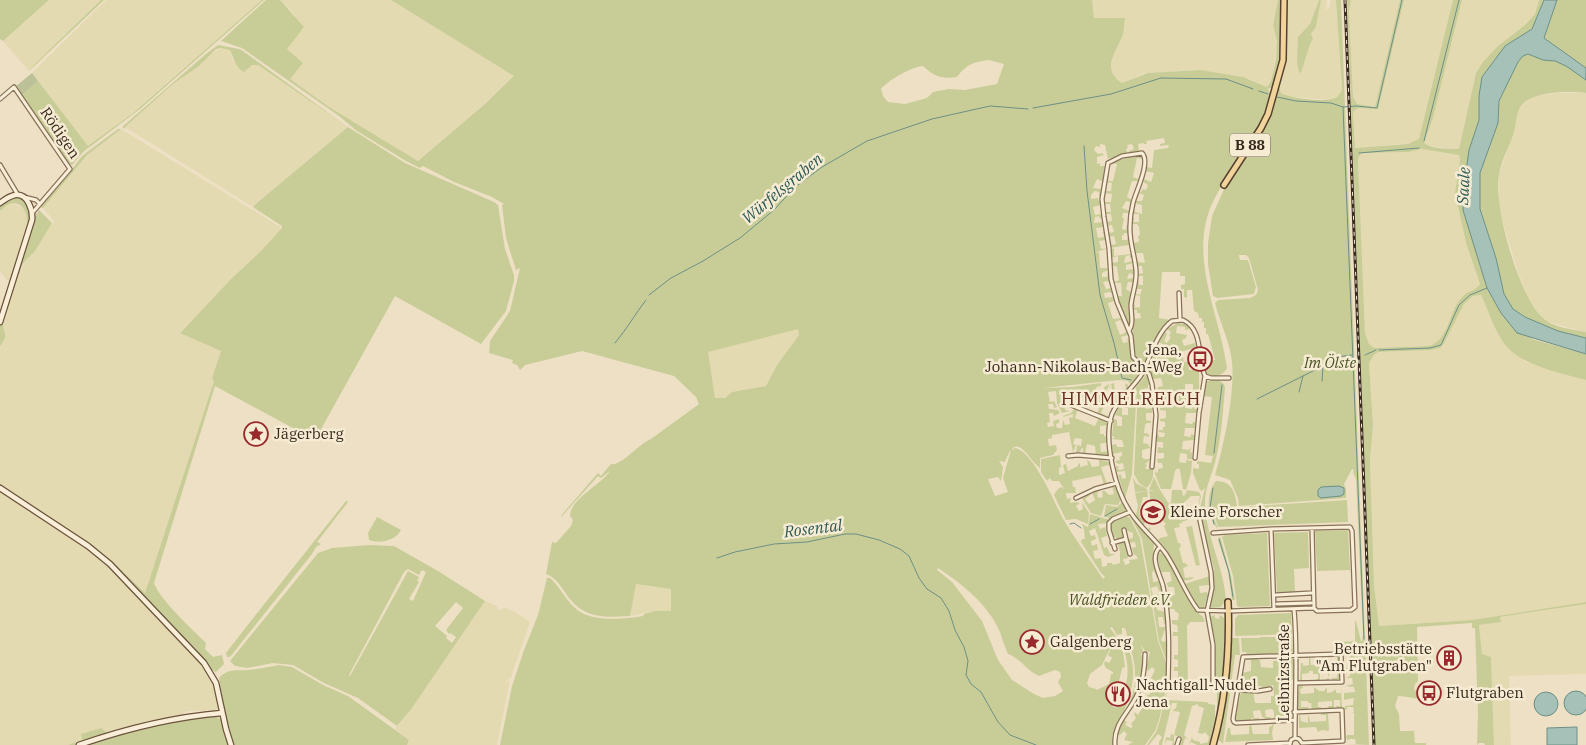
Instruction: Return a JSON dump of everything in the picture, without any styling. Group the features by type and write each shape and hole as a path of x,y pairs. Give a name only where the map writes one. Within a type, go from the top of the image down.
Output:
{"main road":[{"name":"B 88","path":"1224,185 1266,118 1283,60 1284,0"},
{"path":"1214,745 1224,696 1228,648 1228,602"}],"street":[{"name":"Rödigen","path":"0,99 14,87 70,169 33,212"},
{"path":"1129,331 1132,323 1131,306 1136,273 1130,244 1130,220 1144,166 1145,157 1143,153 1128,155 1108,163 1102,194 1112,288 1129,331 1133,357 1149,374 1156,405 1152,467"},
{"path":"0,165 18,195"},
{"path":"0,203 18,195 36,200 39,203"},
{"path":"0,322 32,220 33,212 24,197"},
{"path":"1179,293 1180,320"},
{"path":"1195,458 1198,413 1202,381 1205,376 1194,330 1187,321 1180,320 1172,322 1164,330 1144,369 1135,384 1116,407 1110,421 1112,458 1117,482 1123,500 1130,512 1160,547 1198,610 1229,612 1314,608 1317,611 1353,609 1355,606 1352,530 1350,527 1270,529 1213,533"},
{"path":"1205,376 1229,378"},
{"path":"1071,405 1110,421"},
{"path":"1068,456 1112,458"},
{"path":"1076,498 1117,482"},
{"path":"0,488 88,546 124,577 211,672 216,682 222,714 231,745"},
{"path":"1115,549 1108,526 1109,523 1113,519 1130,512"},
{"path":"1193,513 1199,516 1212,572 1212,588 1207,611 1214,645 1212,685"},
{"path":"1312,528 1314,608"},
{"path":"1270,529 1274,610"},
{"path":"1124,530 1130,554"},
{"path":"1112,543 1126,539"},
{"path":"1160,547 1155,552 1154,557 1165,598 1168,686"},
{"path":"1293,604 1294,594"},
{"path":"1311,594 1278,595 1278,604 1311,603"},
{"name":"Leibnizstraße","path":"1294,609 1296,655 1295,738"},
{"path":"1115,745 1115,730 1138,693 1146,666 1145,654"},
{"path":"1295,720 1234,722 1243,657 1341,654 1342,682 1296,683"},
{"path":"1239,690 1258,691 1270,689"},
{"path":"1294,712 1342,710 1343,741 1301,744"},
{"path":"79,745 106,736 189,716 222,714"},
{"name":"Leibnizstraße","path":"1295,738 1299,739 1301,744"},
{"name":"Leibnizstraße","path":"1290,744 1291,740 1295,738"},
{"path":"1177,745 1179,739"},
{"path":"1248,745 1290,744"}],"shaded area":[{"path":"49,0 101,0 29,71 3,41"},
{"path":"106,0 262,0 132,113 88,147 32,73"},
{"path":"280,0 391,0 515,76 418,161 329,107 289,79 287,49 295,15"},
{"path":"1092,0 1278,0 1273,25 1277,48 1271,81 1267,87 1249,79 1192,70 1143,74 1122,83 1111,70 1112,57 1118,46 1125,18 1094,18"},
{"path":"1288,0 1319,0 1310,24 1298,38 1301,72 1313,39 1311,34 1316,27 1321,0 1327,0 1326,9 1329,9 1331,0 1336,0 1342,89 1338,97 1330,100 1293,97 1281,93 1279,86 1286,60"},
{"path":"1351,0 1400,0 1375,107 1357,104 1353,97 1349,11"},
{"path":"1404,0 1453,0 1422,131 1419,139 1412,143 1355,148 1353,112 1358,108 1378,109"},
{"path":"1462,0 1539,0 1535,14 1508,38 1476,73 1459,149 1436,147 1424,143 1433,118"},
{"path":"221,48 230,50 233,61 244,72 252,65 258,65 348,127 253,207 125,127 173,84 199,66 210,54"},
{"path":"1554,93 1586,93 1586,332 1548,322 1541,317 1528,297 1518,272 1499,209 1499,175 1514,131 1518,112 1525,102 1536,96"},
{"path":"121,129 282,228 180,332 221,351 212,378 214,381 145,593 111,560 90,543 0,484 0,346 5,341 3,320 25,261 35,251 54,221 43,208 87,155"},
{"path":"1422,149 1459,154 1460,159 1455,193 1466,243 1480,284 1477,288 1461,297 1442,337 1436,344 1429,346 1374,348 1369,344 1365,333 1358,159 1361,153 1409,152"},
{"path":"13,204 23,208 27,213 28,220 10,283 0,272 0,211"},
{"path":"1481,295 1495,326 1524,361 1586,380 1586,602 1472,620 1379,626 1374,585 1370,459 1373,426 1369,363 1378,352 1440,348 1464,304 1473,296"},
{"path":"798,328 799,335 777,365 766,386 732,392 725,398 715,398 708,352"},
{"path":"0,490 87,548 109,566 210,673 218,708 216,710 187,711 180,716 112,732 106,732 101,728 81,734 83,740 68,745 0,745"},
{"path":"635,584 672,589 672,611 655,611 630,616"},
{"path":"485,601 497,606 498,610 506,608 515,612 530,622 511,677 505,682 510,680 497,745 407,745 409,740 395,729 412,708"},
{"path":"1586,604 1586,674 1509,676 1511,745 1494,745 1491,657 1482,655 1479,625 1500,622 1500,617"}],"green space":[{"path":"0,0 49,0 3,41 0,39"},
{"path":"101,0 104,0 29,71 32,67"},
{"path":"264,0 140,109 83,152 72,165 68,164 21,96 38,81 32,73 88,146 133,113"},
{"name":"Waldfrieden e.V.","path":"266,0 280,0 304,27 287,49 303,63 290,79 329,107 418,161 485,104 514,76 391,0 1092,0 1094,18 1125,18 1123,34 1114,53 1111,66 1115,77 1122,83 1148,73 1200,70 1243,77 1267,87 1271,81 1276,59 1277,41 1273,25 1278,0 1283,0 1281,59 1274,86 1268,89 1271,95 1267,111 1251,142 1211,206 1205,226 1203,246 1205,267 1226,370 1215,376 1205,372 1204,361 1215,360 1208,334 1206,334 1206,328 1204,328 1204,322 1202,322 1202,318 1199,318 1198,313 1194,311 1192,290 1187,290 1187,298 1184,297 1184,289 1181,289 1181,285 1185,284 1185,276 1180,276 1180,272 1162,272 1159,318 1170,320 1158,334 1145,363 1141,363 1137,358 1133,346 1133,315 1135,319 1141,318 1137,310 1133,310 1135,302 1135,308 1140,307 1140,296 1135,295 1136,290 1136,294 1140,295 1142,289 1136,289 1138,279 1139,285 1143,285 1143,276 1138,276 1137,269 1139,274 1143,273 1142,266 1137,266 1136,257 1138,262 1145,263 1143,253 1135,253 1132,240 1133,243 1139,242 1139,227 1137,224 1131,224 1132,218 1134,218 1133,222 1139,222 1139,214 1133,214 1134,209 1135,212 1142,214 1142,205 1135,203 1135,201 1142,201 1144,195 1139,193 1138,198 1136,198 1138,191 1146,190 1148,185 1142,181 1144,174 1144,179 1151,182 1154,173 1145,171 1147,162 1147,167 1152,168 1154,150 1168,148 1169,145 1160,146 1160,144 1165,143 1164,138 1146,141 1147,144 1138,144 1139,151 1129,153 1129,151 1134,149 1132,144 1127,145 1127,153 1108,159 1105,145 1100,144 1100,147 1096,146 1094,150 1098,154 1102,153 1104,155 1097,157 1097,164 1100,163 1100,166 1105,166 1102,187 1102,181 1097,179 1093,188 1101,189 1101,196 1099,196 1099,192 1095,191 1091,195 1091,199 1098,198 1098,201 1101,199 1101,205 1093,207 1095,215 1102,214 1102,217 1100,219 1099,216 1095,217 1094,223 1103,222 1103,227 1096,228 1098,238 1104,237 1104,231 1106,240 1099,241 1101,249 1108,248 1094,253 1099,252 1100,268 1107,268 1108,270 1102,273 1102,277 1107,277 1108,273 1110,283 1108,281 1103,282 1106,289 1111,288 1112,294 1110,292 1104,293 1105,298 1113,297 1114,301 1108,303 1113,319 1121,318 1123,324 1120,320 1115,322 1120,335 1126,331 1128,335 1121,337 1123,343 1128,342 1127,339 1129,339 1132,357 1141,370 1131,386 1128,381 1119,380 1043,388 1101,383 1101,386 1096,387 1097,393 1105,392 1104,387 1109,384 1111,390 1108,385 1108,389 1106,389 1107,396 1113,395 1111,384 1114,383 1115,393 1126,389 1125,383 1128,385 1129,389 1115,406 1105,404 1101,413 1109,417 1107,418 1097,414 1100,405 1093,402 1092,404 1090,403 1087,409 1090,399 1083,396 1080,406 1076,405 1081,392 1077,390 1074,394 1077,396 1075,401 1070,401 1069,393 1065,394 1065,410 1070,411 1062,413 1057,403 1056,391 1048,392 1050,402 1054,401 1057,407 1054,408 1053,404 1048,404 1049,409 1058,410 1060,413 1054,416 1053,413 1049,413 1050,422 1047,423 1048,427 1054,426 1053,421 1059,419 1059,423 1056,424 1057,428 1062,428 1063,420 1065,425 1070,424 1069,418 1073,417 1073,414 1063,416 1071,413 1075,408 1078,409 1075,418 1095,426 1099,418 1109,425 1100,426 1100,434 1108,437 1108,442 1100,444 1101,452 1109,451 1107,456 1096,456 1095,446 1087,444 1085,454 1083,454 1083,448 1079,453 1076,453 1077,445 1081,446 1082,439 1075,438 1073,444 1076,445 1073,452 1069,432 1052,435 1052,438 1048,439 1049,446 1056,445 1057,450 1053,455 1040,458 1040,468 1022,448 1018,446 1014,447 1012,450 1015,448 1022,451 1036,467 1062,517 1103,579 1105,577 1081,542 1082,539 1085,539 1082,524 1088,527 1090,514 1110,520 1108,523 1098,524 1100,529 1105,527 1107,536 1101,538 1104,548 1107,547 1110,554 1116,554 1108,557 1104,555 1095,528 1089,531 1091,536 1095,535 1096,539 1091,541 1092,546 1097,544 1098,550 1093,551 1095,559 1101,558 1102,567 1107,566 1107,563 1112,563 1113,565 1120,563 1118,544 1125,542 1128,558 1123,559 1125,565 1130,563 1129,560 1138,559 1134,555 1132,548 1136,547 1135,542 1129,543 1128,539 1133,538 1133,533 1123,529 1125,538 1117,541 1116,537 1113,538 1110,526 1114,521 1126,516 1130,518 1140,538 1158,641 1167,665 1166,689 1159,720 1155,731 1145,745 1128,745 1133,742 1124,740 1127,734 1124,731 1120,735 1116,735 1120,724 1124,720 1127,722 1125,725 1131,728 1133,726 1131,724 1136,718 1135,712 1138,715 1144,705 1142,703 1148,697 1146,694 1149,695 1152,690 1148,684 1144,689 1141,687 1143,680 1149,684 1153,680 1151,678 1155,670 1152,667 1148,671 1146,669 1150,652 1145,651 1141,645 1143,651 1141,654 1145,666 1138,691 1123,718 1135,684 1135,668 1125,628 1122,628 1122,634 1117,635 1112,627 1110,628 1116,636 1102,665 1090,674 1087,683 1089,687 1097,690 1109,684 1113,672 1106,668 1104,664 1105,661 1109,663 1112,658 1108,655 1112,645 1117,640 1123,652 1125,667 1122,668 1118,686 1109,700 1115,701 1112,706 1116,708 1124,692 1127,675 1126,658 1120,641 1121,638 1131,656 1133,675 1130,693 1115,732 1114,745 500,745 512,686 538,615 547,578 554,582 575,608 589,616 617,619 643,616 655,611 671,611 671,589 636,584 630,616 610,617 585,612 571,601 557,581 546,574 552,542 556,543 571,526 573,520 570,516 571,510 580,498 610,471 601,478 598,476 560,517 598,473 601,476 611,464 620,462 699,404 696,397 674,376 582,351 525,365 520,370 517,365 512,363 513,360 489,353 490,341 510,311 520,268 516,270 506,238 502,205 504,204 423,166 420,168 406,161 357,131 339,116 242,48 221,41","holes":["989,60 1004,64 997,84 965,90 949,89 933,92 927,98 905,104 888,102 883,96 881,89 884,86 900,74 913,68 923,66 938,76 947,78 957,77 971,64","798,329 799,335 777,365 766,386 732,392 725,398 715,398 708,352","1011,451 1003,478 1008,492 995,496 988,479 998,477 1001,481 1003,467 999,461 1005,462","938,568 956,581 989,612 1000,632 1008,654 1039,676 1055,670 1060,672 1061,677 1058,682 1063,691 1055,696 1043,698 1012,680 998,660 982,621 952,582 937,570"]},
{"name":"Im Ölste","path":"1286,0 1288,0 1286,60 1279,86 1281,93 1298,98 1327,100 1336,98 1342,89 1336,0 1341,0 1369,745 1346,744 1356,744 1355,739 1349,739 1348,741 1346,737 1347,735 1354,735 1353,707 1347,707 1344,710 1345,706 1353,705 1354,698 1344,700 1344,693 1355,692 1354,687 1345,686 1353,684 1352,678 1346,678 1350,676 1350,670 1343,670 1343,667 1349,668 1350,655 1348,651 1351,650 1350,644 1342,646 1342,642 1355,641 1355,621 1361,641 1363,634 1356,479 1354,470 1352,469 1344,484 1346,498 1239,506 1238,498 1230,480 1215,475 1228,419 1232,389 1232,362 1215,303 1218,300 1250,298 1256,295 1258,290 1249,258 1246,255 1239,255 1240,260 1248,260 1256,287 1254,294 1217,298 1213,296 1208,264 1208,243 1212,216 1225,187 1261,131 1279,81"},
{"path":"1319,0 1321,0 1316,27 1311,34 1313,39 1301,73 1297,63 1298,37 1310,24"},
{"path":"1347,0 1351,0 1349,11 1353,97 1357,104 1375,107 1400,0 1404,0 1378,109 1358,108 1353,112 1355,148 1408,144 1419,139 1453,0 1462,0 1433,118 1424,143 1436,148 1459,149 1476,73 1497,47 1526,24 1535,14 1539,0 1544,0 1532,30 1505,46 1482,77 1479,96 1479,120 1469,150 1479,263 1487,288 1532,339 1586,354 1586,380 1533,364 1514,353 1507,347 1499,335 1481,295 1473,296 1464,304 1440,348 1378,352 1374,355 1369,363 1373,426 1370,459 1374,585 1379,626 1472,620 1586,602 1586,604 1500,617 1501,622 1479,625 1482,654 1491,657 1494,745 1479,743 1477,745 1478,712 1475,628 1472,628 1472,623 1417,627 1418,681 1414,689 1422,699 1398,696 1395,706 1399,714 1400,731 1414,731 1415,743 1426,743 1426,745 1375,745","holes":["1422,149 1459,155 1455,193 1466,243 1480,284 1476,289 1461,298 1445,332 1436,343 1429,346 1374,348 1369,344 1365,333 1358,159 1361,153 1409,152"]},
{"path":"1557,0 1586,0 1586,68 1544,38"},
{"path":"218,45 243,51 345,125 258,65 252,65 244,72 237,65 230,50 221,48 216,49 199,66 173,84 125,127 126,129 122,127"},
{"path":"1528,54 1566,66 1586,80 1586,93 1564,92 1539,95 1526,101 1520,107 1514,132 1499,175 1498,189 1504,228 1517,272 1534,307 1543,318 1552,324 1586,332 1586,338 1558,331 1525,317 1513,309 1504,294 1496,258 1480,209 1480,173 1498,123 1499,101 1518,62 1523,55"},
{"path":"32,73 38,81 21,96 15,87"},
{"path":"348,127 405,163 498,205 505,249 514,275 514,281 506,311 481,344 395,296 315,440 215,386 154,583 163,598 206,643 205,649 213,657 222,655 224,664 216,672 212,670 144,595 111,562 0,486 0,484 90,543 111,560 145,593 214,381 212,378 221,351 180,333 282,228 282,226 253,207"},
{"path":"118,129 121,129 87,155 43,208 40,207 82,156"},
{"path":"1140,155 1143,159 1137,158 1133,177 1138,179 1140,175 1138,181 1132,181 1127,197 1132,200 1130,208 1130,202 1126,201 1122,208 1130,211 1129,219 1128,213 1123,213 1122,218 1124,218 1122,229 1126,230 1128,225 1128,233 1122,235 1122,240 1127,240 1128,238 1129,245 1110,248 1109,241 1111,245 1116,244 1114,236 1109,237 1108,231 1109,233 1114,232 1112,225 1107,226 1105,217 1107,222 1112,221 1111,214 1105,214 1104,209 1106,209 1106,212 1111,212 1110,204 1104,204 1104,199 1105,202 1111,202 1112,194 1104,193 1106,185 1106,191 1111,191 1112,183 1106,182 1107,174 1109,174 1108,181 1113,181 1117,164 1111,163"},
{"path":"16,196 26,203 29,208 30,220 12,279 27,225 27,217 24,209 18,204 9,205 0,211 0,205"},
{"path":"39,210 52,223 35,251 22,266 3,320 5,339 0,346 0,324 33,221"},
{"path":"1114,248 1114,256 1131,254 1132,258 1130,258 1130,255 1126,256 1124,263 1133,261 1133,263 1126,265 1126,270 1134,269 1134,275 1129,273 1127,279 1133,278 1134,282 1128,282 1126,289 1132,293 1128,307 1131,323 1129,325 1117,296 1122,296 1121,283 1113,283 1119,280 1117,267 1110,263 1118,262 1118,256 1110,258"},
{"path":"1178,323 1185,324 1190,329 1185,330 1185,327 1177,326 1176,333 1187,335 1182,340 1184,346 1195,343 1196,347 1181,352 1184,362 1199,362 1188,363 1189,370 1199,369 1199,390 1193,390 1193,384 1185,384 1185,393 1199,392 1198,398 1195,400 1198,401 1193,401 1193,398 1186,398 1185,408 1192,409 1193,402 1198,403 1194,409 1197,409 1197,413 1186,413 1185,423 1192,424 1196,422 1195,428 1185,428 1184,436 1191,437 1191,434 1194,435 1194,440 1183,441 1182,449 1189,450 1191,447 1192,459 1187,459 1187,454 1180,453 1179,462 1186,463 1186,460 1192,461 1186,490 1183,489 1178,468 1175,471 1171,489 1161,489 1155,474 1155,469 1156,473 1158,469 1163,468 1162,463 1158,463 1157,459 1164,458 1164,453 1157,453 1158,447 1163,448 1163,442 1157,442 1155,434 1159,435 1159,437 1164,437 1165,433 1159,432 1159,430 1163,430 1163,427 1165,427 1165,422 1160,421 1160,419 1166,418 1166,411 1160,410 1160,408 1165,407 1164,400 1159,401 1158,397 1163,396 1162,390 1157,390 1158,387 1163,386 1161,378 1153,379 1149,367 1158,368 1161,360 1156,358 1154,363 1151,362 1158,346 1160,347 1159,352 1163,353 1163,344 1159,342 1165,332 1167,334 1164,341 1167,343 1171,337 1169,336 1171,332 1167,329"},
{"path":"1146,375 1149,377 1151,385 1143,389 1144,396 1150,396 1151,401 1145,402 1146,409 1152,408 1152,413 1146,413 1146,420 1151,421 1151,423 1145,425 1144,433 1149,434 1149,437 1144,436 1143,443 1148,444 1150,448 1142,450 1142,457 1144,459 1151,459 1145,464 1147,465 1145,469 1153,469 1153,477 1146,488 1139,483 1134,474 1137,409 1136,387"},
{"path":"1220,381 1224,384 1225,388 1219,446 1206,493 1205,506 1206,518 1225,588 1226,600 1221,607 1212,608 1210,607 1214,569 1200,515 1204,514 1204,511 1199,512 1205,488 1202,491 1200,490 1193,473 1193,468 1199,469 1197,461 1211,463 1213,456 1205,455 1212,397 1202,396 1204,382"},
{"path":"1134,389 1136,404 1132,474 1125,498 1118,475 1121,474 1122,479 1126,478 1125,471 1117,472 1116,466 1118,466 1119,470 1124,469 1123,463 1118,464 1115,461 1120,460 1119,457 1122,456 1122,452 1113,454 1112,445 1116,444 1117,447 1124,447 1122,440 1112,439 1115,437 1112,436 1114,419 1117,420 1117,426 1122,426 1122,417 1115,415 1119,407 1122,408 1122,415 1128,415 1128,408 1120,405"},
{"path":"1060,455 1061,467 1059,468 1059,475 1065,473 1063,465 1066,464 1068,471 1080,463 1080,467 1088,465 1087,460 1092,467 1099,466 1099,459 1111,463 1111,466 1101,467 1107,484 1104,485 1101,475 1072,481 1076,493 1066,493 1067,499 1071,498 1070,503 1080,503 1076,506 1079,511 1083,509 1082,502 1089,513 1088,524 1076,519 1066,520 1054,495 1061,487 1064,489 1059,481 1052,481 1050,478 1047,481 1041,472 1041,459"},
{"path":"1133,477 1136,483 1147,489 1148,497 1143,497 1139,512 1140,517 1145,521 1144,525 1136,516 1138,506 1135,493 1146,491 1135,492"},
{"path":"1154,477 1169,504 1171,502 1172,490 1182,490 1183,496 1187,490 1199,492 1201,496 1198,510 1196,509 1198,508 1200,496 1191,496 1182,506 1179,517 1187,517 1188,520 1179,524 1180,527 1174,528 1178,543 1180,543 1181,547 1179,548 1183,563 1188,566 1183,568 1185,578 1194,577 1192,579 1183,581 1167,551 1158,540 1168,536 1164,526 1166,524 1162,520 1160,523 1158,521 1152,526 1166,513 1166,508 1160,500 1155,503 1155,501 1151,502 1149,491 1155,490 1149,490"},
{"path":"1216,481 1226,483 1232,488 1237,506 1211,510 1218,529 1209,512 1210,492"},
{"path":"1112,485 1117,487 1121,499 1118,505 1105,504 1101,516 1091,513 1082,498 1089,493 1090,495 1085,499 1089,504 1095,500 1092,492 1098,490 1098,498 1103,497 1102,491 1109,495 1114,494"},
{"path":"1347,500 1348,522 1218,527 1213,511 1240,507"},
{"path":"346,501 348,502 317,542 321,544 316,547 230,657 227,657 226,653"},
{"path":"1122,502 1126,509 1124,513 1111,519 1104,516 1106,505 1117,507"},
{"path":"377,517 401,530 395,537 387,541 369,540 368,533"},
{"path":"1132,519 1154,543 1153,557 1158,578 1154,571 1152,572 1153,582 1160,581 1163,593 1159,591 1157,586 1151,588 1153,595 1159,594 1160,598 1164,598 1165,607 1163,607 1162,601 1156,602 1157,610 1165,612 1166,624 1164,624 1163,617 1158,617 1159,627 1166,627 1161,640 1163,642 1166,641 1166,659 1159,641 1142,539"},
{"path":"1192,526 1200,565 1196,566 1186,527"},
{"path":"1348,530 1350,570 1317,571 1315,531"},
{"path":"1308,532 1309,568 1294,569 1295,593 1277,594 1274,533"},
{"path":"1267,533 1270,606 1239,607 1237,606 1233,576 1222,537 1225,535"},
{"path":"1220,536 1231,576 1235,600 1232,600 1228,571 1218,540"},
{"path":"370,545 394,546 485,601 412,708 397,726 358,698 324,683 293,665 273,663 247,668 235,666 230,661 318,553 332,548","holes":["408,569 419,575 422,570 426,572 413,601 409,599 419,582 417,581 419,577 408,571 350,676 404,572","456,602 463,608 446,630 449,634 456,637 452,643 435,626"]},
{"path":"1160,553 1165,556 1193,608 1203,617 1205,622 1190,622 1187,626 1188,684 1173,683 1173,679 1178,678 1178,671 1174,671 1174,667 1178,667 1178,660 1174,659 1174,655 1178,655 1178,636 1173,636 1173,632 1178,632 1177,625 1172,624 1172,620 1178,620 1179,614 1174,609 1168,609 1167,599 1170,598 1169,596 1175,595 1174,587 1168,587 1167,583 1172,581 1170,572 1161,572 1157,555"},
{"path":"1210,576 1209,585 1199,586 1200,593 1207,592 1208,595 1204,608 1201,608 1197,605 1185,584"},
{"path":"1291,613 1292,634 1235,636 1235,619 1238,615"},
{"path":"1215,615 1215,618 1219,619 1220,615 1224,618 1226,641 1223,680 1217,717 1217,689 1215,689 1216,645 1210,618"},
{"path":"1292,637 1293,652 1289,654 1246,655 1246,652 1242,652 1241,638"},
{"path":"1231,638 1239,638 1240,655 1235,655 1223,744 1219,740 1218,735 1229,666"},
{"path":"1334,655 1337,655 1339,658 1339,679 1333,681 1332,678 1337,678 1338,670 1329,672 1329,678 1327,672 1320,673 1320,682 1316,682 1318,674 1313,674 1313,671 1309,671 1309,673 1302,674 1302,680 1309,680 1309,682 1300,681 1301,663 1303,663 1303,666 1309,665 1309,658 1306,658 1306,656 1310,656 1311,665 1325,665 1331,662 1332,665 1337,665 1337,657"},
{"path":"1258,657 1261,667 1273,668 1273,661 1276,661 1276,657 1293,657 1293,676 1295,666 1295,678 1290,680 1289,678 1282,678 1282,686 1290,686 1292,684 1290,696 1291,718 1288,720 1288,716 1284,716 1283,719 1283,717 1279,717 1278,720 1274,720 1272,709 1265,710 1266,717 1271,717 1270,720 1265,721 1260,710 1253,711 1254,718 1259,718 1259,721 1254,721 1251,718 1251,721 1238,722 1235,719 1241,692 1253,692 1255,703 1271,703 1271,696 1274,696 1273,685 1262,689 1262,686 1257,686 1256,690 1242,689 1240,687 1242,673 1251,671 1251,660 1245,660 1245,658"},
{"path":"279,665 292,667 323,685 348,696 409,740 407,745 233,745 225,716 219,678 229,671 252,670"},
{"path":"1299,685 1302,685 1303,688 1300,689 1301,694 1314,693 1314,687 1319,691 1325,691 1327,688 1327,693 1336,689 1336,693 1341,693 1341,687 1342,708 1336,708 1336,706 1340,706 1340,700 1334,700 1334,709 1329,709 1328,706 1332,706 1332,701 1318,702 1318,707 1321,707 1322,710 1312,710 1311,703 1301,701 1301,707 1308,707 1308,710 1298,710 1296,690 1298,686 1298,694"},
{"path":"1167,689 1166,700 1207,702 1215,705 1215,718 1209,745 1197,745 1191,742 1189,745 1192,737 1193,740 1200,742 1200,744 1208,742 1209,737 1205,732 1203,734 1198,733 1204,708 1198,706 1198,704 1192,706 1184,735 1188,739 1185,738 1183,745 1179,745 1181,737 1174,735 1180,712 1173,711 1167,734 1173,710 1176,708 1177,703 1172,703 1162,745 1159,745 1162,737 1158,734 1147,745 1156,732"},
{"path":"1321,712 1328,712 1329,731 1322,730 1318,732 1316,727 1299,728 1299,715 1301,721 1308,723 1308,716 1310,722 1326,721 1326,715 1321,715"},
{"path":"215,716 222,720 230,745 84,745 149,726"},
{"path":"1273,723 1273,740 1225,742 1228,728 1230,728 1231,735 1249,734 1251,724 1253,734 1269,734 1269,727"},
{"path":"101,728 106,732 112,732 74,745 68,745 82,740 81,734"},
{"path":"1171,734 1174,735 1174,745 1172,745 1173,741 1167,740 1165,745 1166,737 1170,738"}],"water":[{"path":"1544,0 1557,0 1544,38 1586,68 1586,80 1555,61 1543,60 1528,54 1523,56 1518,62 1499,101 1498,123 1480,173 1480,209 1496,258 1504,294 1513,309 1525,317 1558,331 1586,338 1586,354 1517,333 1501,313 1487,288 1463,210 1469,150 1479,120 1479,96 1482,77 1505,46 1532,29"},
{"path":"1339,486 1344,488 1344,494 1341,496 1321,498 1318,496 1318,490 1321,487"},
{"path":"1576,691 1581,692 1587,698 1587,708 1581,714 1576,715 1571,714 1565,708 1564,703 1565,698 1571,692"},
{"path":"1546,692 1555,695 1558,704 1555,713 1546,716 1537,713 1534,704 1537,695"},
{"path":"1577,727 1577,745 1547,745 1547,728"}],"waterway":[{"name":"Würfelsgraben","path":"1277,97 1296,101 1331,103 1343,107 1377,108 1402,0"},
{"path":"1424,141 1459,0"},
{"name":"Würfelsgraben","path":"1033,108 1111,94 1161,78 1226,79 1253,89"},
{"name":"Würfelsgraben","path":"1259,91 1268,94"},
{"name":"Würfelsgraben","path":"649,295 671,278 740,238 774,210 794,188 822,167 867,141 932,119 990,106 1028,109"},
{"path":"1343,107 1364,639"},
{"path":"1084,146 1087,191 1100,295 1122,378 1131,380"},
{"path":"1359,153 1419,148"},
{"path":"1379,350 1430,348 1441,345 1459,305 1470,295 1487,288"},
{"name":"Würfelsgraben","path":"615,343 646,300"},
{"path":"1365,355 1376,350"},
{"path":"1321,367 1336,357 1352,355"},
{"path":"1322,381 1323,367"},
{"path":"1257,399 1317,369"},
{"path":"1299,392 1303,376"},
{"path":"1214,453 1222,385"},
{"path":"1213,488 1210,508 1214,524"},
{"path":"1105,516 1117,509"},
{"path":"1090,524 1099,519"},
{"path":"1070,524 1074,523 1081,528"},
{"name":"Rosental","path":"717,558 735,552 774,544 807,542 845,534 856,534 879,540 900,549 909,556 919,578 927,589 941,598 949,611 955,630 964,647 968,661 966,675 971,684 981,692 998,722 1010,735 1036,745"},
{"path":"1219,539 1229,572 1233,597"}],"railway":[{"path":"1345,0 1374,745"}],"place":[{"name":"Jena, Johann-Nikolaus-Bach-Weg","path":"1200,359"},
{"name":"Jägerberg","path":"256,434"},
{"name":"Kleine Forscher","path":"1153,512"},
{"name":"Galgenberg","path":"1032,642"},
{"name":"Betriebsstätte \"Am Flutgraben\"","path":"1449,658"},
{"name":"Flutgraben","path":"1429,693"},
{"name":"Nachtigall-Nudel Jena","path":"1118,694"}],"district":[{"name":"HIMMELREICH","path":"1131,399"}],"water label":[{"name":"Saale","path":"1463,186"}]}
